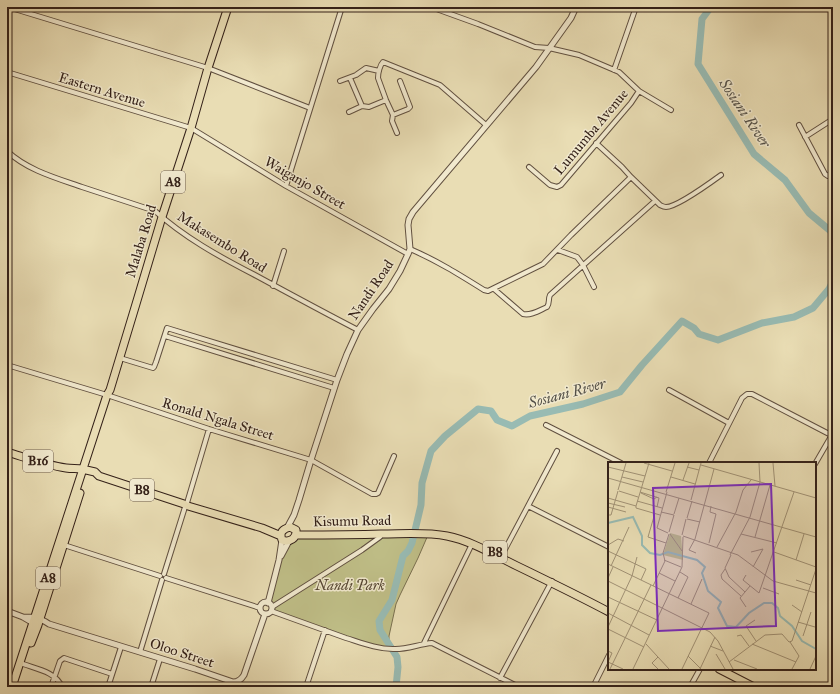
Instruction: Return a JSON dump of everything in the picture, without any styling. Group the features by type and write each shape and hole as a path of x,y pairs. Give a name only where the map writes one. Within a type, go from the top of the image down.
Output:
{"main road":[{"name":"Malaba Road","path":"17,687 37,621 64,545 84,472 228,7"},
{"name":"B16","path":"7,452 69,469 73,472 84,472"},
{"name":"B8","path":"84,472 95,472 99,476 186,505 262,528 288,534 370,530 443,533 467,539 502,555 551,582"},
{"name":"A8","path":"12,687 37,621 84,472"},
{"name":"Kisumu Road","path":"288,534 381,534 408,532"},
{"name":"B8","path":"421,532 446,536 472,544 564,588 608,611"},
{"path":"720,670 754,687"}],"street":[{"path":"8,7 208,68 310,108"},
{"path":"286,186 342,7"},
{"name":"Lumumba Avenue","path":"431,7 535,47 549,48 579,55 622,74 640,91 561,185 557,187 550,185 529,167"},
{"path":"409,251 408,225 409,219 413,212 536,67 571,18 576,7"},
{"path":"614,70 636,7"},
{"path":"397,133 392,121 393,115 378,78 381,64 383,62 440,85 486,125"},
{"path":"340,82 350,78 366,68 379,71"},
{"name":"Eastern Avenue","path":"7,72 191,128"},
{"path":"350,78 362,106"},
{"path":"393,115 408,109 410,106 400,81"},
{"path":"640,91 671,110"},
{"path":"349,112 362,106 369,107 386,100"},
{"path":"805,137 833,119"},
{"path":"799,125 825,174 828,176 833,176"},
{"name":"Waiganjo Street","path":"191,128 286,186 409,251 423,254 484,290 488,291 494,288"},
{"path":"596,143 663,207 672,206 692,195 721,175"},
{"name":"Makasembo Road","path":"7,151 32,168 62,180 155,211 192,240 205,248 358,330"},
{"path":"631,177 540,266 494,288 523,314 529,315 547,307 549,304 548,298 550,295 655,200"},
{"path":"558,250 577,257 583,265 594,287"},
{"path":"274,286 284,251"},
{"name":"Nandi Road","path":"270,607 279,560 334,388 347,354 358,330 389,289 400,271 409,251"},
{"path":"120,358 152,368 154,367 167,328 337,380"},
{"path":"165,336 334,388"},
{"name":"Ronald Ngala Street","path":"7,365 109,394 209,429 311,460 374,495 378,493 394,456"},
{"path":"669,390 729,423"},
{"path":"710,462 742,398 747,394 752,394 832,435 816,462"},
{"path":"546,425 619,462"},
{"path":"140,652 209,429"},
{"path":"502,555 557,451"},
{"path":"528,506 608,546"},
{"path":"270,607 362,550 380,537 381,534"},
{"path":"424,643 472,544"},
{"path":"64,545 260,608 265,614 269,614 270,607"},
{"path":"500,678 551,582"},
{"path":"260,608 263,603 325,630 382,649 396,650 424,643 432,643 519,687"},
{"name":"Oloo Street","path":"7,611 233,682 239,681 244,676 265,614"},
{"path":"306,687 325,630"},
{"path":"108,687 121,647"},
{"path":"593,687 608,657"},
{"path":"51,687 60,661 64,658 112,674"},
{"path":"151,687 160,658"},
{"path":"23,664 43,671 54,677 62,687"},
{"path":"690,687 699,670"}],"green space":[{"name":"Nandi Park","path":"428,535 396,604 389,641 396,649 372,646 272,610 272,605 269,602 278,567 285,549 295,538"}],"waterway":[{"name":"Sosiani River","path":"711,7 702,19 698,64 754,154 785,180 809,213 833,233"},
{"name":"Sosiani River","path":"396,687 398,667 397,657 380,630 379,621 392,600 403,556 408,551 412,543 421,505 422,483 431,451 445,436 478,409 491,411 497,420 512,426 530,416 583,404 620,392 682,321 694,328 699,334 718,340 762,323 794,317 813,308 829,289 833,281"}]}
